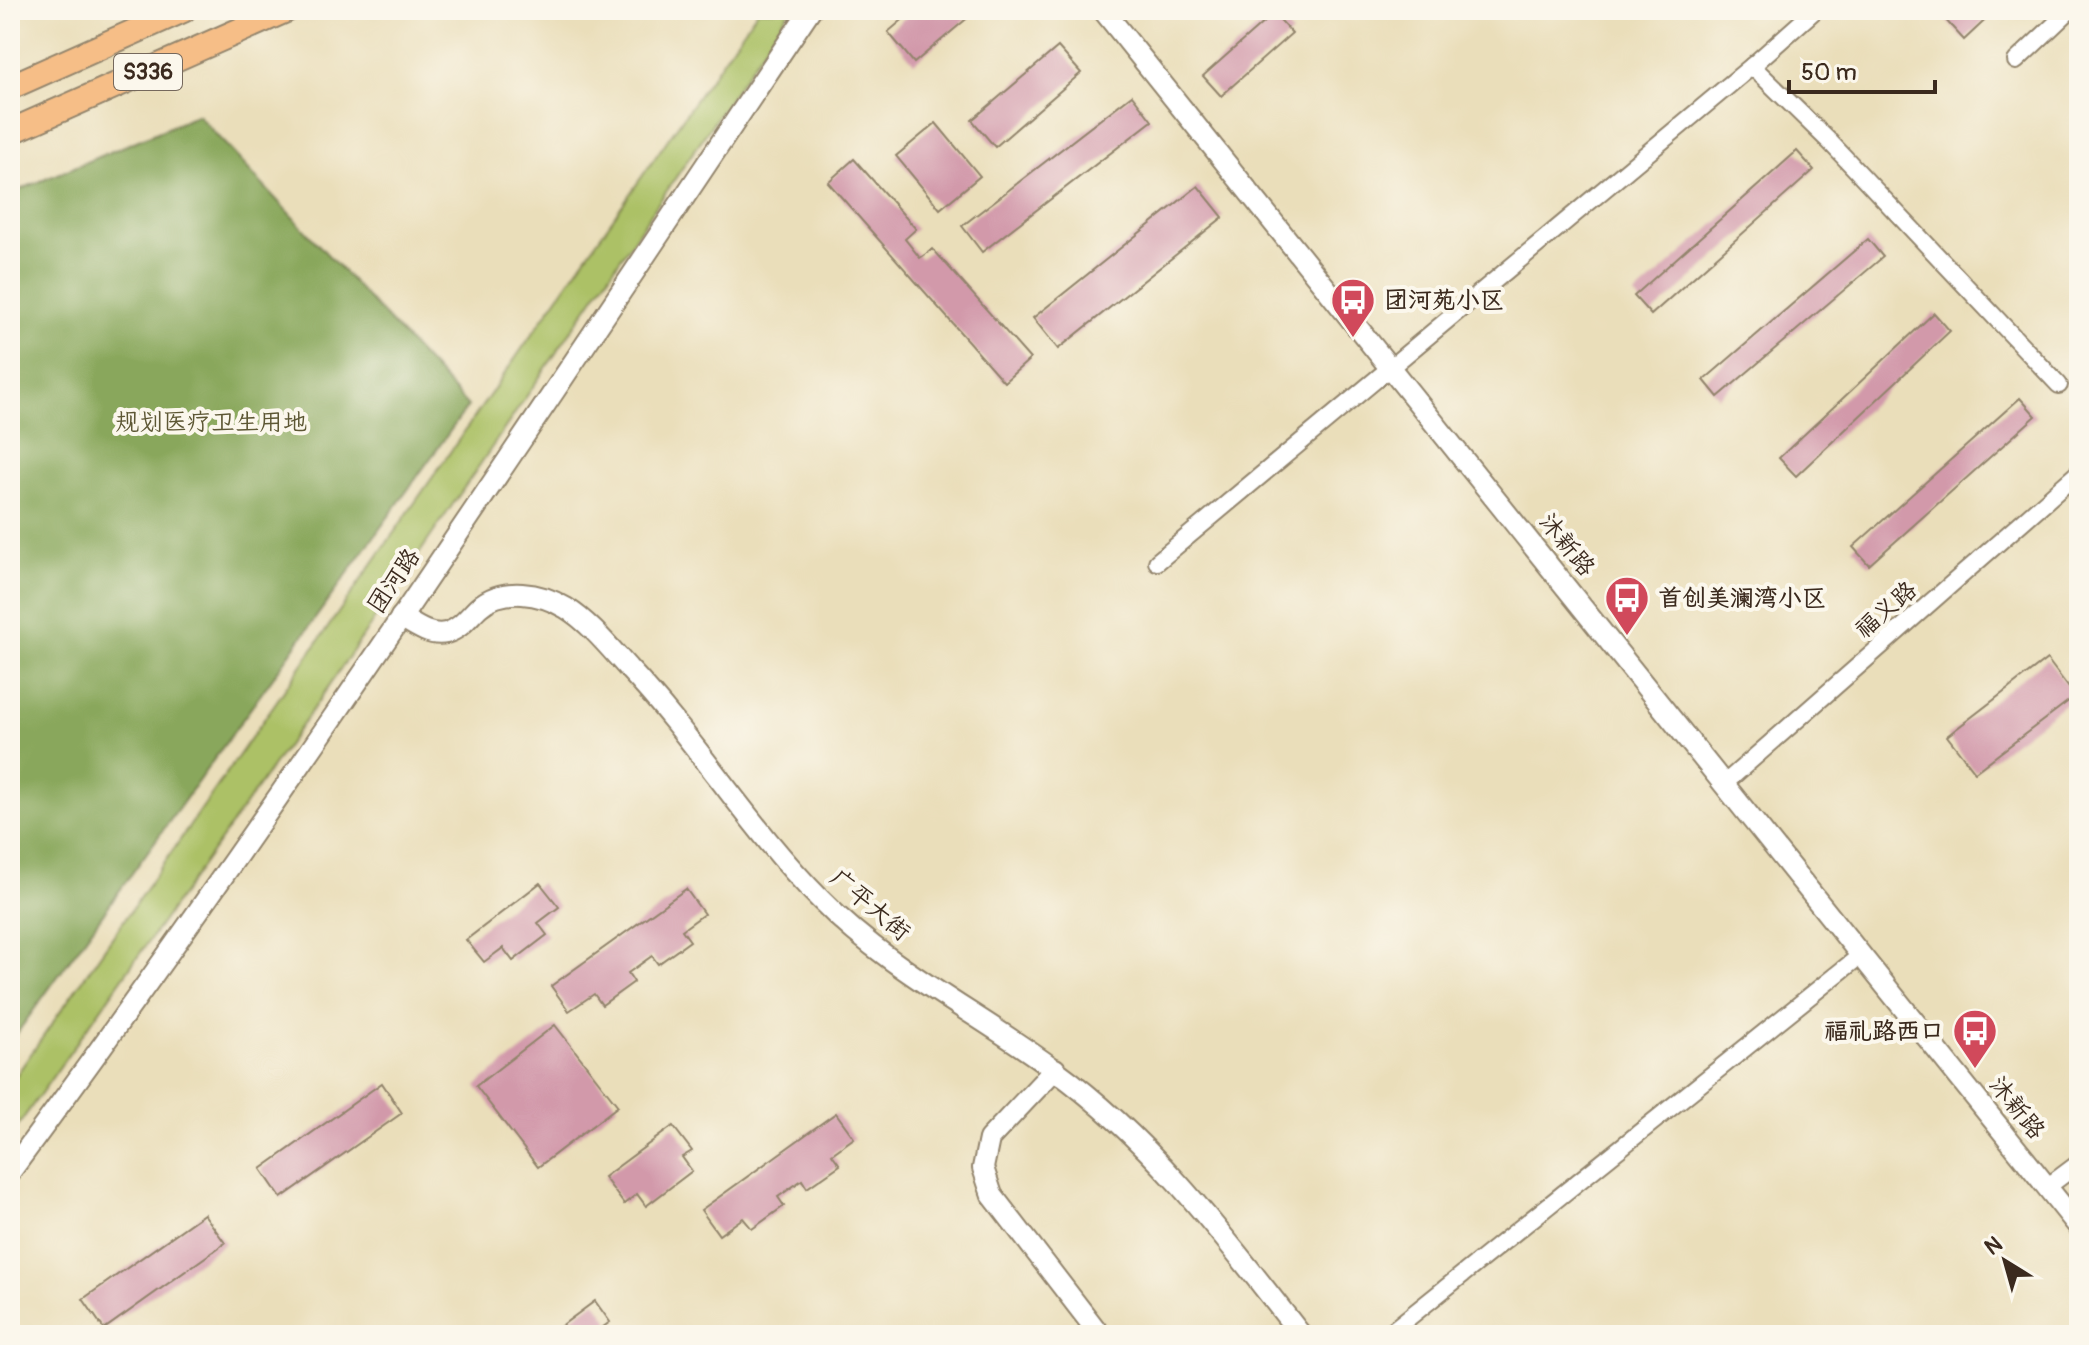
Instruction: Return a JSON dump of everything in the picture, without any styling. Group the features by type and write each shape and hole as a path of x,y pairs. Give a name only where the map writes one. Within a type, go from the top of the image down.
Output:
{"main road":[{"name":"S336","path":"10,87 183,10"},
{"name":"S336","path":"10,132 286,10"}],"street":[{"name":"团河路","path":"10,1172 93,1060 401,617 810,10"},
{"name":"沐新路","path":"1103,10 2079,1227"},
{"path":"1157,562 1752,66 1815,10"},
{"path":"2016,61 2070,10"},
{"path":"1752,66 1829,141 2059,385"},
{"name":"福义路","path":"1725,783 2079,472"},
{"name":"广平大街","path":"401,617 423,631 445,634 462,625 493,597 510,594 537,596 567,609 648,689 822,901 906,969 1055,1069 1104,1108 1174,1174 1301,1335"},
{"path":"1387,1335 1861,955"},
{"path":"1055,1069 989,1139 983,1168 992,1195 1100,1335"},
{"path":"2047,1187 2079,1163"}],"green space":[{"path":"758,10 790,10 320,699 10,1137 10,1084"},
{"name":"规划医疗卫生用地","path":"198,115 468,406 10,1043 10,194"}],"building":[{"path":"914,10 977,10 914,63 888,32"},
{"path":"1951,10 1996,10 1964,40 1943,17"},
{"path":"1274,13 1292,33 1221,96 1203,76"},
{"path":"1058,47 1081,73 995,147 972,120"},
{"path":"1132,95 1152,121 982,252 962,226"},
{"path":"936,123 980,176 940,209 896,156"},
{"path":"1797,151 1814,170 1651,315 1634,296"},
{"path":"854,159 916,229 905,239 920,258 933,249 1030,359 1004,382 828,182"},
{"path":"1198,186 1223,217 1058,349 1033,318"},
{"path":"1868,239 1883,257 1718,397 1704,380"},
{"path":"1934,313 1950,331 1796,476 1779,458"},
{"path":"2020,398 2036,416 1869,565 1853,547"},
{"path":"2047,659 2075,696 1975,772 1947,736"},
{"path":"540,883 559,907 538,923 547,935 513,961 503,948 484,962 466,940"},
{"path":"686,889 704,914 682,930 690,941 658,964 652,956 628,973 634,982 602,1005 594,994 569,1011 551,986"},
{"path":"555,1025 618,1106 538,1167 476,1086"},
{"path":"382,1083 402,1113 281,1198 261,1169"},
{"path":"836,1113 854,1138 832,1154 840,1165 807,1188 802,1180 778,1197 784,1206 752,1229 743,1218 719,1235 701,1210"},
{"path":"673,1126 692,1151 682,1157 692,1171 646,1206 637,1194 624,1204 604,1177"},
{"path":"204,1214 225,1243 104,1329 83,1299"},
{"path":"595,1301 610,1322 592,1335 549,1335"}],"place":[{"name":"团河苑小区","path":"1353,339"},
{"name":"首创美澜湾小区","path":"1627,637"},
{"name":"福礼路西口","path":"1975,1070"}]}
